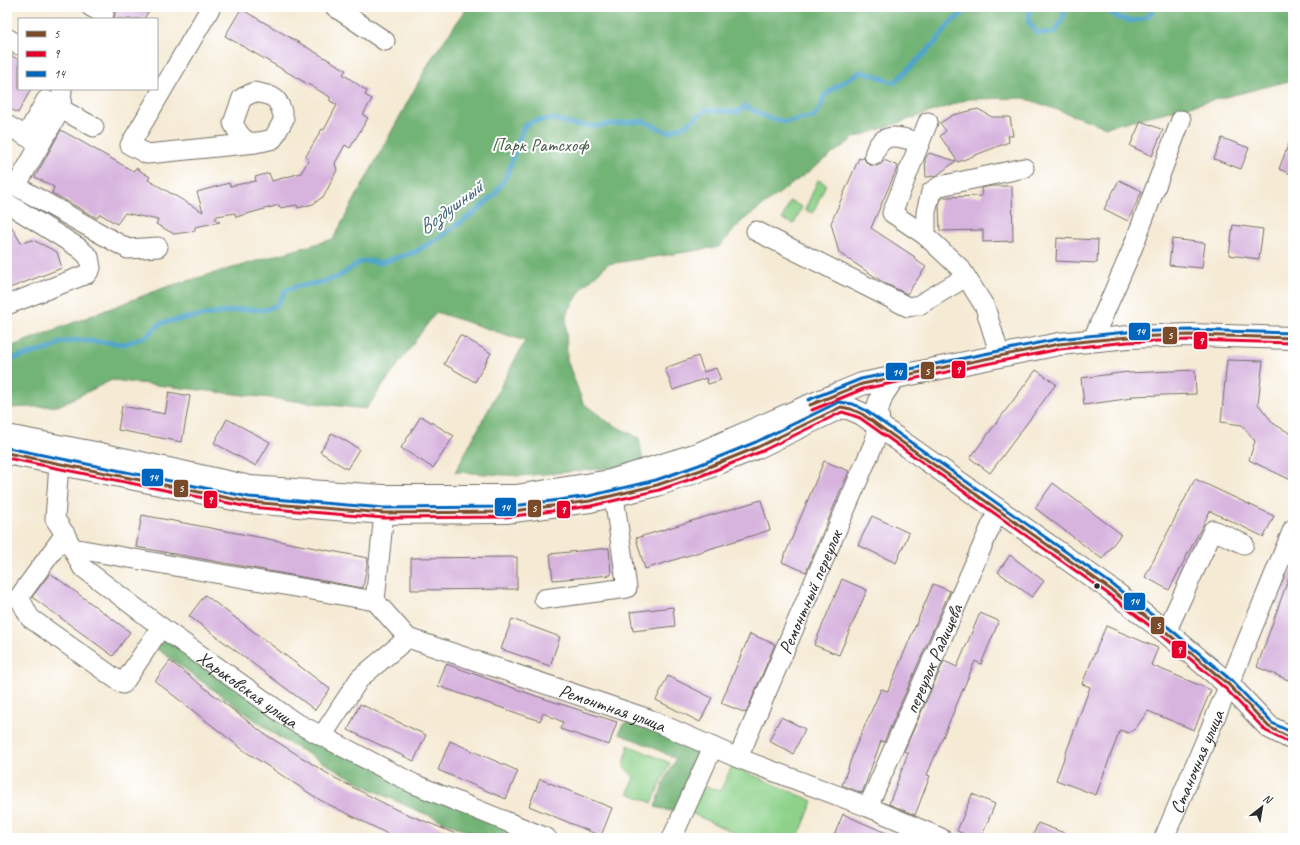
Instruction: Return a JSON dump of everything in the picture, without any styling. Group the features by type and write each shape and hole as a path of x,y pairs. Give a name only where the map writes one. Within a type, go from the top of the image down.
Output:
{"main road":[{"path":"7,453 60,455 250,486 383,496 516,496 610,481 698,454 862,384 1059,344 1128,337 1190,335 1293,338"},
{"path":"879,426 877,410 882,395 894,378"},
{"path":"7,436 60,455 248,502 384,513 506,512 566,505 614,496 657,484 701,470 758,447 841,407 851,408 862,414 1105,585 1166,632 1229,685 1269,727 1293,739"}],"street":[{"path":"211,7 130,145 147,154 256,143"},
{"path":"335,7 385,41"},
{"path":"7,38 18,44"},
{"path":"62,90 33,140 11,193 128,249 158,247"},
{"path":"54,105 94,127"},
{"path":"1092,341 1131,252 1181,120"},
{"path":"928,122 892,213 926,236 961,269 985,307 1000,356"},
{"path":"7,125 33,140"},
{"path":"874,155 878,145 882,141 893,136 920,143"},
{"path":"926,236 926,212 931,192 935,189 940,186 1024,168"},
{"path":"7,203 79,248 89,257 91,268 87,274 7,305"},
{"path":"756,231 908,306 919,305 966,277"},
{"name":"Ремонтный переулок","path":"738,758 874,444 879,426"},
{"name":"Харьковская улица","path":"60,455 55,519 82,567 161,627 293,721 414,784 547,838"},
{"path":"544,599 627,588 614,496"},
{"name":"переулок Радищева","path":"868,807 998,510"},
{"path":"161,627 123,684 30,618 19,597 68,541 375,601 384,513"},
{"path":"1166,632 1213,530 1244,544"},
{"name":"Станочная улица","path":"1164,838 1293,531"},
{"name":"Ремонтная улица","path":"375,601 408,638 649,719 738,758 868,807 941,838"},
{"path":"322,736 360,678 408,638"},
{"path":"672,838 713,747"}],"green space":[{"name":"Парк Ратсхоф","path":"468,7 1293,7 1293,80 1106,127 1024,98 969,99 854,138 742,221 719,247 608,264 583,287 566,315 567,360 583,403 608,422 639,438 643,462 612,468 521,476 455,472 525,341 436,312 366,409 112,380 58,406 7,408 7,348 166,287 333,239 431,59"},
{"path":"818,180 826,184 813,213 805,210"},
{"path":"790,201 802,207 794,224 782,219"},
{"path":"165,637 290,726 528,838 484,838 411,808 371,789 281,739 156,648"},
{"path":"632,720 689,745 702,753 678,813 655,807 665,780 676,759 648,745 619,734 622,725"},
{"path":"628,745 670,763 652,803 628,793 634,777 624,767"},
{"path":"732,766 813,801 798,838 745,838 689,812 703,785 720,791"}],"building":[{"path":"118,7 151,7 145,18 114,18"},
{"path":"241,9 346,70 343,74 367,91 365,95 372,99 363,115 368,118 350,148 345,145 335,163 337,170 324,196 313,204 298,208 297,205 280,208 279,205 236,217 235,213 217,216 215,219 220,222 195,227 195,231 174,234 156,224 158,220 125,213 117,224 100,214 97,218 52,193 54,187 35,177 61,130 133,171 136,168 150,177 148,180 203,212 197,192 229,183 230,186 256,181 255,177 269,173 272,181 301,173 308,161 306,156 322,129 324,130 337,105 330,101 330,97 225,36"},
{"path":"7,53 18,59 18,90 30,90 18,113 7,107"},
{"path":"978,109 992,117 1010,117 1013,136 1008,136 1009,142 958,162 940,136 946,131 940,123 953,115"},
{"path":"1141,121 1163,130 1152,156 1130,146"},
{"path":"1293,135 1293,175 1279,169"},
{"path":"1222,138 1249,148 1241,169 1214,159"},
{"path":"929,153 956,161 936,176 926,177 925,159"},
{"path":"863,157 870,165 876,166 881,164 884,160 898,166 871,228 915,257 914,259 926,267 907,294 886,284 839,253 831,223 859,158 862,159"},
{"path":"1119,180 1142,191 1128,221 1104,209"},
{"path":"992,186 1012,186 1013,241 983,242 983,230 940,231 939,205 941,199 944,197 982,196 981,188"},
{"path":"7,219 21,243 33,240 57,252 62,268 7,289"},
{"path":"1233,225 1263,229 1259,259 1229,255"},
{"path":"1057,238 1098,240 1097,263 1056,261"},
{"path":"1172,239 1205,243 1202,268 1169,265"},
{"path":"460,335 491,353 475,382 444,364"},
{"path":"698,356 704,372 716,368 721,380 708,384 706,378 673,390 665,368"},
{"path":"1227,360 1263,361 1258,404 1274,424 1293,435 1293,481 1249,460 1255,441 1242,425 1221,422"},
{"path":"1036,370 1056,384 990,473 970,458"},
{"path":"1195,370 1196,394 1131,396 1132,398 1084,405 1081,378 1128,372"},
{"path":"169,392 190,396 182,442 118,430 122,406 165,414"},
{"path":"421,416 454,436 433,468 401,448"},
{"path":"227,419 270,442 256,466 214,443"},
{"path":"332,433 359,449 347,469 320,452"},
{"path":"824,461 849,471 806,572 782,562"},
{"path":"1195,479 1274,516 1264,537 1210,511 1169,590 1145,577"},
{"path":"1053,483 1121,534 1102,559 1035,508"},
{"path":"761,500 770,530 645,569 636,538"},
{"path":"142,515 368,558 363,588 136,547"},
{"path":"872,516 909,533 896,563 858,545"},
{"path":"609,548 611,575 553,580 550,554"},
{"path":"1010,555 1044,581 1032,597 998,572"},
{"path":"517,557 517,589 411,590 411,558"},
{"path":"1291,571 1293,572 1293,682 1257,667"},
{"path":"50,573 130,632 113,656 32,597"},
{"path":"842,579 867,590 839,655 814,645"},
{"path":"933,584 950,591 884,742 881,741 862,793 842,785 855,748 881,689 888,691"},
{"path":"205,595 330,689 315,710 189,616"},
{"path":"673,607 675,626 633,631 630,612"},
{"path":"980,613 999,621 981,664 975,661 927,775 930,776 915,815 889,804 908,753 904,751 944,661 957,667"},
{"path":"512,619 560,637 550,666 501,649"},
{"path":"1106,626 1158,648 1151,665 1211,690 1194,730 1148,711 1135,729 1128,733 1120,730 1096,795 1056,780 1090,687 1082,684"},
{"path":"750,634 775,644 746,713 721,703"},
{"path":"170,661 263,733 333,777 397,810 466,838 396,838 320,800 246,752 155,681"},
{"path":"446,664 536,696 617,722 609,745 560,729 563,722 543,713 540,721 438,686"},
{"path":"668,676 712,698 700,722 656,700"},
{"path":"360,704 426,735 414,761 348,730"},
{"path":"781,717 805,729 793,754 769,741"},
{"path":"450,741 518,771 506,799 438,770"},
{"path":"540,779 612,808 601,836 529,806"},
{"path":"972,794 995,804 981,838 973,838 957,831"},
{"path":"843,814 863,823 898,838 833,838"},
{"path":"1038,823 1075,837 1075,838 1032,838"}],"waterway":[{"name":"Воздушный","path":"7,360 52,348 59,343 77,340 125,344 147,336 161,323 181,319 244,309 265,310 277,305 286,290 323,282 340,276 360,262 370,261 380,263 415,252 442,236 479,209 495,194 507,175 524,126 534,121 555,119 574,125 594,126 643,121 668,132 686,125 706,110 738,112 745,106 766,117 785,122 814,117 821,106 824,96 860,72 874,75 894,83 936,42 950,23 971,7"},
{"name":"Воздушный","path":"1031,7 1028,21 1037,33 1055,33 1063,18 1066,7"},
{"name":"Воздушный","path":"1106,7 1117,17 1131,20 1138,20 1145,17 1151,13 1155,7"}],"transit line":[{"name":"14","path":"808,400 861,379 1058,339 1127,332 1190,330 1293,333"},
{"name":"5","path":"810,405 862,384 1059,344 1128,337 1190,335 1293,338"},
{"name":"9","path":"812,410 863,389 1060,349 1128,342 1190,340 1293,343"},
{"name":"14","path":"8,448 249,497 384,508 506,507 589,496 656,480 699,465 756,442 839,402 853,404 865,410 1113,585 1169,628 1232,681 1272,723 1293,733"},
{"name":"5","path":"7,453 248,502 384,513 506,512 590,501 657,485 701,470 758,447 841,407 851,409 862,414 1110,589 1166,632 1229,685 1269,727 1293,739"},
{"name":"9","path":"7,458 248,507 384,518 506,517 591,506 659,490 703,475 760,452 842,412 860,418 1107,593 1163,636 1226,689 1266,731 1291,743"}]}
